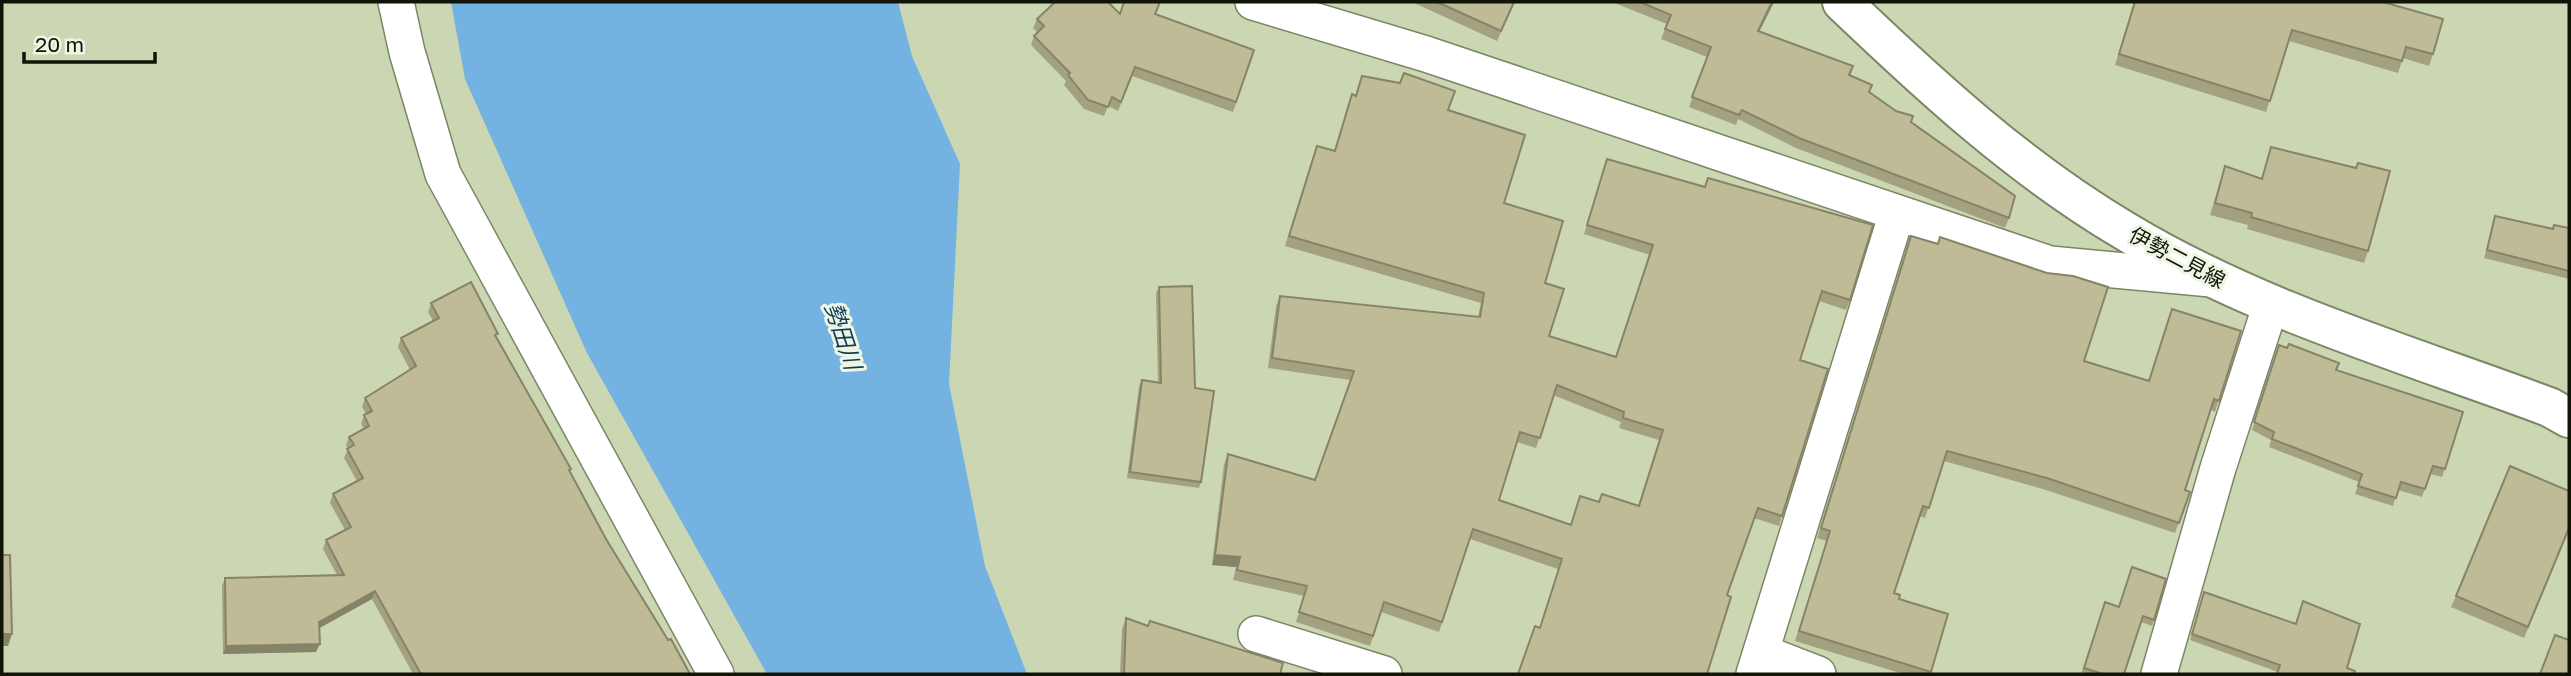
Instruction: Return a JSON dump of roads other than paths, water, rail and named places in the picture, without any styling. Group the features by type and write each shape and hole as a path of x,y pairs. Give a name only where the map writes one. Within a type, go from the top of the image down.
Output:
{"main road":[{"name":"伊勢二見線","path":"1842,2 1929,85 2026,164 2124,231 2214,279 2272,304 2537,403 2569,418"}],"street":[{"path":"396,2 407,52 443,174 716,674"},
{"path":"1253,2 1426,54 2050,264 2214,279"},
{"path":"1818,674 1758,663 1897,213"},
{"path":"2159,674 2218,468 2272,304"},
{"path":"1256,634 1384,674"}],"water":[{"name":"勢田川","path":"451,2 898,2 912,56 960,164 949,384 985,566 1027,674 767,674 587,353 465,79"}]}
